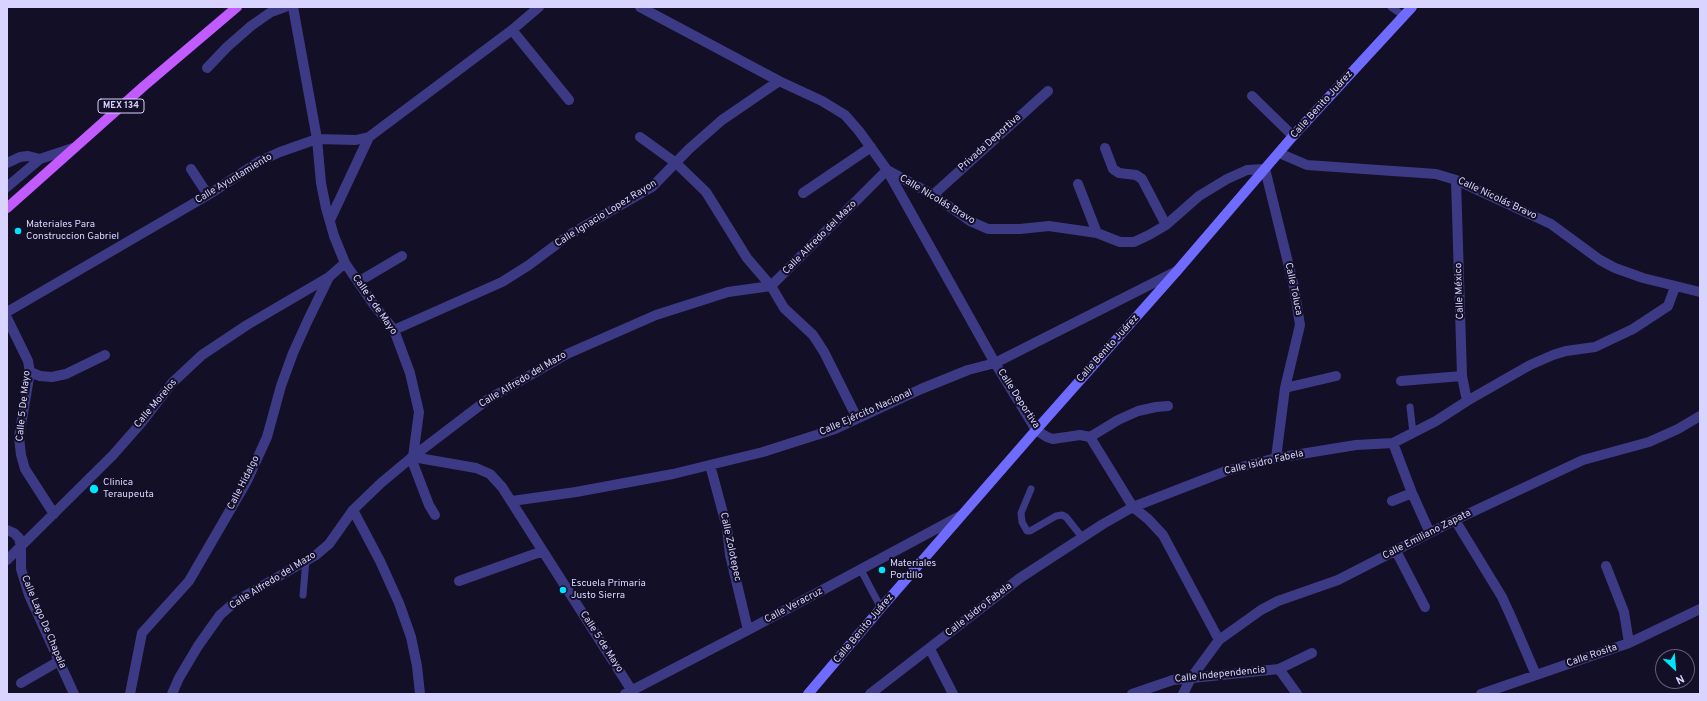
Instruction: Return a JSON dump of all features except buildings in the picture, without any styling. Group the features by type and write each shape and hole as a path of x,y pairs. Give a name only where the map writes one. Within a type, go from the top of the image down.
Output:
{"main road":[{"name":"MEX 134","path":"7,208 73,148 237,7"},
{"name":"Calle Benito Juárez","path":"808,694 881,608 1177,271 1293,136 1412,7"}],"street":[{"path":"207,68 251,26 271,12 285,7"},
{"name":"Calle 5 de Mayo","path":"293,7 317,139 320,183 330,220 345,263 394,330 410,373 418,412 412,457 455,463 476,468 490,474 512,501 630,693"},
{"name":"Calle Ayuntamiento","path":"7,312 208,195 260,161 317,139 356,140 369,137 512,30 539,7"},
{"name":"Calle Nicolás Bravo","path":"642,7 779,82 822,101 845,115 859,131 887,170 933,195 970,221 988,229 1020,229 1048,226 1098,233 1120,242 1134,242 1166,225 1199,196 1227,178 1248,170 1265,169"},
{"path":"512,30 569,100"},
{"name":"Calle Ignacio Lopez Rayon","path":"394,330 502,282 529,265 569,235 652,187 689,149 722,120 779,82"},
{"name":"Privada Deportiva","path":"933,195 1048,91"},
{"path":"1252,96 1293,136"},
{"path":"330,220 369,137"},
{"path":"640,137 676,163 706,192 747,258 771,286 784,308 813,334 824,352 857,418"},
{"path":"803,193 871,147"},
{"path":"7,187 40,159 73,148"},
{"path":"1105,148 1113,169 1119,173 1136,175 1142,179 1166,225"},
{"name":"Calle Nicolás Bravo","path":"1279,152 1307,165 1436,174 1456,180 1551,224 1600,260 1615,268 1643,278 1700,292"},
{"path":"7,163 20,157 28,156 40,159"},
{"path":"191,168 208,195"},
{"name":"Calle Toluca","path":"1265,169 1294,287 1300,325 1285,388 1276,458"},
{"name":"Calle Alfredo del Mazo","path":"172,694 179,678 198,646 220,615 236,601 316,555 329,544 353,510 412,457 487,400 568,354 656,315 728,292 771,286 887,170"},
{"name":"Calle Deportiva","path":"887,170 994,363 1036,430 1047,437 1053,438 1080,435 1090,437"},
{"name":"Calle México","path":"1456,180 1462,376 1466,401"},
{"path":"1078,184 1098,233"},
{"path":"358,282 402,256"},
{"name":"Calle Hidalgo","path":"130,694 142,633 189,581 247,481 267,437 281,386 293,353 329,277 345,263"},
{"name":"Calle Ejército Nacional","path":"512,501 584,491 673,474 763,452 835,429 921,389 968,370 994,363 1177,271"},
{"name":"Calle Morelos","path":"7,560 54,514 142,422 172,383 202,355 247,325 329,277"},
{"name":"Calle Isidro Fabela","path":"870,694 1020,578 1082,537 1133,507 1226,471 1276,458 1356,445 1392,443 1452,412 1466,401 1530,365 1566,351 1595,347 1633,329 1668,306 1675,286"},
{"name":"Calle 5 De Mayo","path":"7,318 25,355 30,372 19,437 21,455 25,469 54,514"},
{"path":"30,372 40,376 52,377 66,374 105,355"},
{"path":"1285,388 1336,376"},
{"path":"1401,381 1462,376"},
{"path":"1168,406 1138,411 1118,420 1090,437 1133,507 1148,519 1163,535 1219,640"},
{"name":"Calle Emiliano Zapata","path":"1183,694 1191,678 1219,640 1261,610 1278,601 1338,580 1455,520 1583,460 1649,442 1678,429 1700,416"},
{"path":"1392,443 1430,533"},
{"path":"412,457 426,498 435,515"},
{"name":"Calle Zolotepec","path":"710,465 727,528 730,555 748,630"},
{"path":"1392,501 1412,493"},
{"path":"353,510 380,561 399,603 412,637 420,694"},
{"name":"Calle Veracruz","path":"630,693 962,515"},
{"path":"1455,520 1504,602 1536,675"},
{"path":"7,530 14,533 19,538 21,546"},
{"name":"Calle Lago De Chapala","path":"21,546 21,569 30,595 74,694"},
{"path":"459,580 543,551"},
{"path":"1396,551 1425,606"},
{"path":"1606,566 1624,612 1629,643"},
{"name":"Calle Rosita","path":"1481,694 1629,643 1700,609"},
{"path":"930,649 953,694"},
{"path":"1279,669 1312,653"},
{"path":"21,683 59,661"},
{"name":"Calle Independencia","path":"1132,694 1173,680 1209,675 1279,669 1297,694"}],"lane":[{"path":"1391,7 1404,16"},
{"path":"1410,407 1413,433"},
{"path":"1031,489 1021,513 1022,522 1027,531 1030,531 1062,514 1082,537"},
{"path":"303,595 306,560"},
{"path":"861,570 881,608"}],"place":[{"name":"Materiales Para Construccion Gabriel","path":"18,231"},
{"name":"Clinica Teraupeuta","path":"94,489"},
{"name":"Materiales Portillo","path":"882,570"},
{"name":"Escuela Primaria Justo Sierra","path":"563,590"}]}
